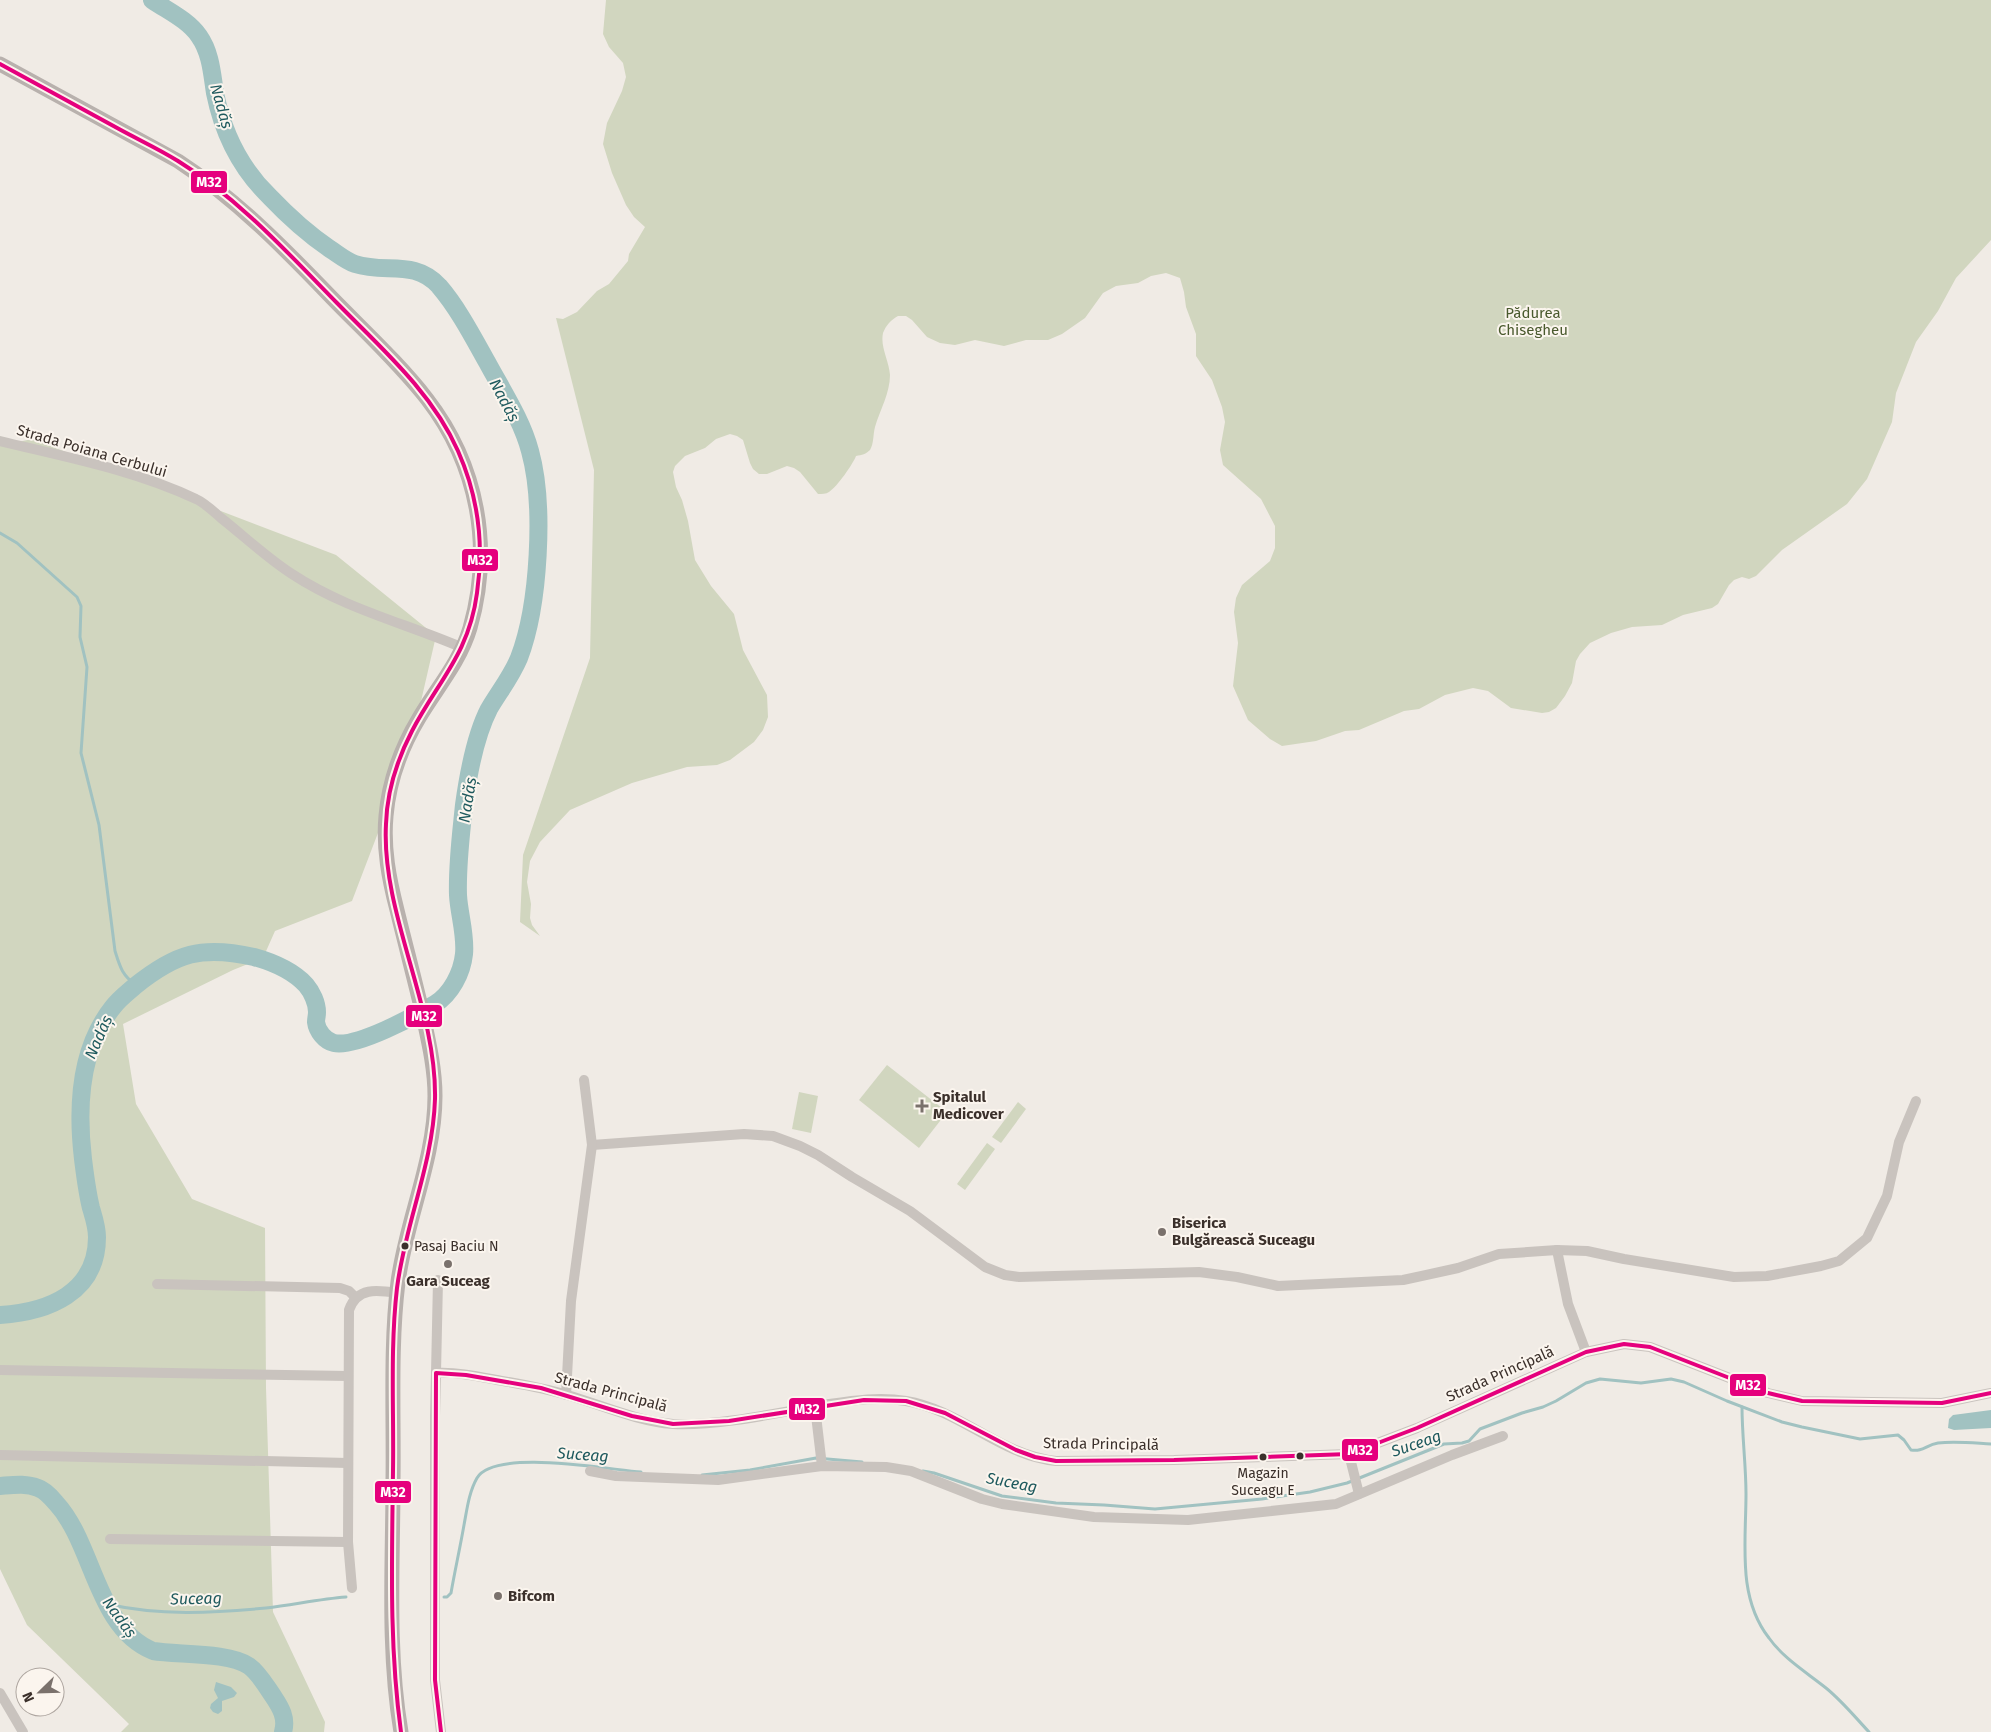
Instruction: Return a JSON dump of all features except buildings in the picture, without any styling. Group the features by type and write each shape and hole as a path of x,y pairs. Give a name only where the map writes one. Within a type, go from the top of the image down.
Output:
{"main road":[{"path":"0,64 162,151 216,187 242,208 313,278 403,371 428,400 444,422 460,453 467,469 478,510 481,541 480,578 474,614 462,648 406,741 392,780 386,816 385,847 391,887 430,1048 435,1095 434,1122 426,1163 406,1235 397,1293 394,1384 393,1653 396,1698 401,1732"}],"street":[{"name":"Strada Poiana Cerbului","path":"0,441 118,470 199,500 290,573 324,594 355,608 425,632 462,648"},
{"path":"566,1395 571,1301 592,1145 584,1080"},
{"path":"592,1145 744,1134 773,1136 818,1155 910,1211 985,1267 1005,1275 1019,1277 1199,1272 1236,1277 1278,1286 1403,1280 1458,1268 1499,1254 1557,1250 1587,1251 1664,1267 1745,1278 1822,1266 1839,1260 1867,1238 1887,1196 1899,1142 1916,1101"},
{"path":"1557,1250 1568,1304 1586,1352"},
{"path":"438,1280 434,1444 435,1680 441,1732"},
{"path":"157,1284 340,1288 349,1291 356,1297"},
{"path":"352,1588 348,1542 349,1310 352,1301 356,1297 371,1291 397,1293"},
{"name":"Strada Principală","path":"436,1374 458,1373 566,1395 627,1415 679,1424 706,1423 875,1399 916,1403 946,1414 1013,1450 1037,1458 1056,1461 1350,1458 1586,1352 1624,1344 1650,1347 1768,1393 1802,1401 1942,1403 1991,1393"},
{"path":"0,1370 348,1376"},
{"path":"814,1407 822,1460"},
{"path":"590,1472 616,1476 718,1480 822,1460 911,1471 982,1499 1002,1504 1094,1517 1188,1520 1336,1504 1503,1436"},
{"path":"0,1455 348,1463"},
{"path":"1350,1458 1359,1494"},
{"path":"110,1538 348,1542"},
{"path":"0,1693 23,1732"}],"green space":[{"name":"Pădurea Chisegheu","path":"606,0 1991,0 1991,240 1956,278 1938,311 1916,342 1896,393 1892,422 1867,479 1847,504 1782,550 1756,576 1749,579 1742,577 1734,580 1718,604 1712,608 1683,615 1662,625 1632,627 1611,633 1590,643 1576,661 1572,683 1565,696 1556,708 1549,712 1542,713 1511,708 1488,691 1473,688 1445,695 1419,709 1404,711 1359,730 1345,731 1316,741 1282,746 1270,739 1248,720 1233,686 1238,643 1234,612 1236,598 1242,585 1270,561 1275,548 1275,526 1261,499 1223,465 1220,450 1225,422 1222,407 1212,380 1196,356 1196,334 1186,307 1180,278 1166,273 1151,276 1138,283 1116,286 1103,293 1085,318 1062,334 1048,340 1026,340 1004,346 975,340 955,345 940,343 927,337 906,316 898,316 889,323 883,333 882,338 890,382 875,427 870,450 856,456 844,475 829,492 818,494 800,472 787,466 767,474 759,474 750,463 743,440 730,434 716,439 705,448 685,456 675,466 673,472 676,487 688,521 695,560 711,586 734,614 743,650 767,695 768,717 763,730 754,742 730,760 717,765 687,767 632,783 570,810 540,842 530,861 527,882 531,904 530,918 532,925 540,936 520,922 523,855 590,658 594,470 556,318 563,319 577,312 597,291 609,284 628,261 629,254 645,227 634,217 626,205 612,173 603,144 607,123 622,91 626,77 623,63 609,47 603,34"},
{"path":"32,439 336,555 436,636 410,749 352,901 275,931 263,958 233,970 123,1024 136,1104 192,1199 265,1228 266,1388 273,1612 325,1722 324,1732 121,1732 129,1724 27,1625 0,1569 0,446"},
{"path":"887,1065 947,1112 919,1148 859,1100"},
{"path":"799,1092 818,1096 811,1133 792,1129"},
{"path":"1018,1102 1026,1109 1001,1143 992,1137"},
{"path":"987,1143 995,1149 965,1190 957,1184"}],"water":[{"path":"1991,1410 1991,1428 1954,1430 1948,1428 1949,1419 1953,1415"},
{"path":"216,1682 231,1687 237,1693 234,1697 222,1701 222,1711 218,1714 210,1708 211,1704 218,1698 214,1690"}],"waterway":[{"name":"Nadăș","path":"0,1315 18,1313 52,1304 66,1296 79,1285 89,1272 95,1256 97,1237 87,1190 81,1140 83,1079 87,1060 102,1023 118,1001 150,975 177,959 204,952 236,953 268,962 289,971 306,985 316,1005 318,1029 325,1038 334,1043 356,1041 385,1030 435,1004 451,989 458,976 464,954 464,939 458,895 458,872 464,805 470,769 484,720 519,658 526,636 535,584 538,555 537,499 535,473 530,451 511,405 459,313 439,286 429,278 410,270 366,267 352,263 314,237 277,204 250,175 228,136 218,108 209,56 199,36 184,20 152,0"},
{"path":"0,533 17,543 77,597 81,606 80,637 87,667 81,753 99,825 115,951 122,970 136,985"},
{"name":"Suceag","path":"923,1471 1002,1496 1056,1503 1155,1509 1262,1499 1310,1492 1347,1483 1444,1444 1469,1441 1480,1429 1543,1407 1586,1383 1600,1379 1641,1383 1671,1379 1684,1382 1782,1422 1802,1427 1860,1439 1898,1435 1911,1450 1919,1450 1944,1442 1991,1444"},
{"path":"1742,1407 1746,1483 1745,1550 1748,1587 1752,1605 1759,1622 1775,1646 1788,1659 1832,1693 1869,1732"},
{"name":"Suceag","path":"702,1475 750,1470 816,1458 862,1462"},
{"name":"Suceag","path":"444,1597 451,1593 472,1489 477,1478 488,1469 506,1464 529,1462 580,1465 641,1472"},
{"name":"Nadăș","path":"0,1486 29,1485 48,1494 69,1520 107,1605 119,1624 134,1640 153,1651 229,1658 249,1666 262,1680 281,1709 284,1718 283,1732"},
{"name":"Suceag","path":"107,1604 166,1612 206,1612 266,1608 346,1597"}],"transit line":[{"name":"M32","path":"0,64 178,161 221,192 281,245 388,354 420,390 434,409 458,451 475,503 480,557 473,614 460,650 422,713 402,753 388,800 386,824 387,858 392,892 427,1030 433,1064 435,1099 429,1147 401,1264 395,1311 392,1602 397,1699 401,1732"},
{"name":"M32","path":"441,1732 435,1680 436,1373 466,1375 541,1388 632,1416 673,1424 729,1421 864,1400 906,1401 945,1413 1016,1450 1035,1457 1056,1461 1174,1460 1349,1454 1417,1428 1586,1352 1624,1344 1650,1347 1768,1393 1802,1401 1942,1403 1991,1393"}],"place":[{"name":"Spitalul Medicover","path":"922,1106"},
{"name":"Biserica Bulgărească Suceagu","path":"1162,1232"},
{"name":"Pasaj Baciu N","path":"405,1246"},
{"name":"Gara Suceag","path":"448,1264"},
{"name":"Magazin Suceagu E","path":"1263,1457"},
{"name":"Bifcom","path":"498,1596"}]}
